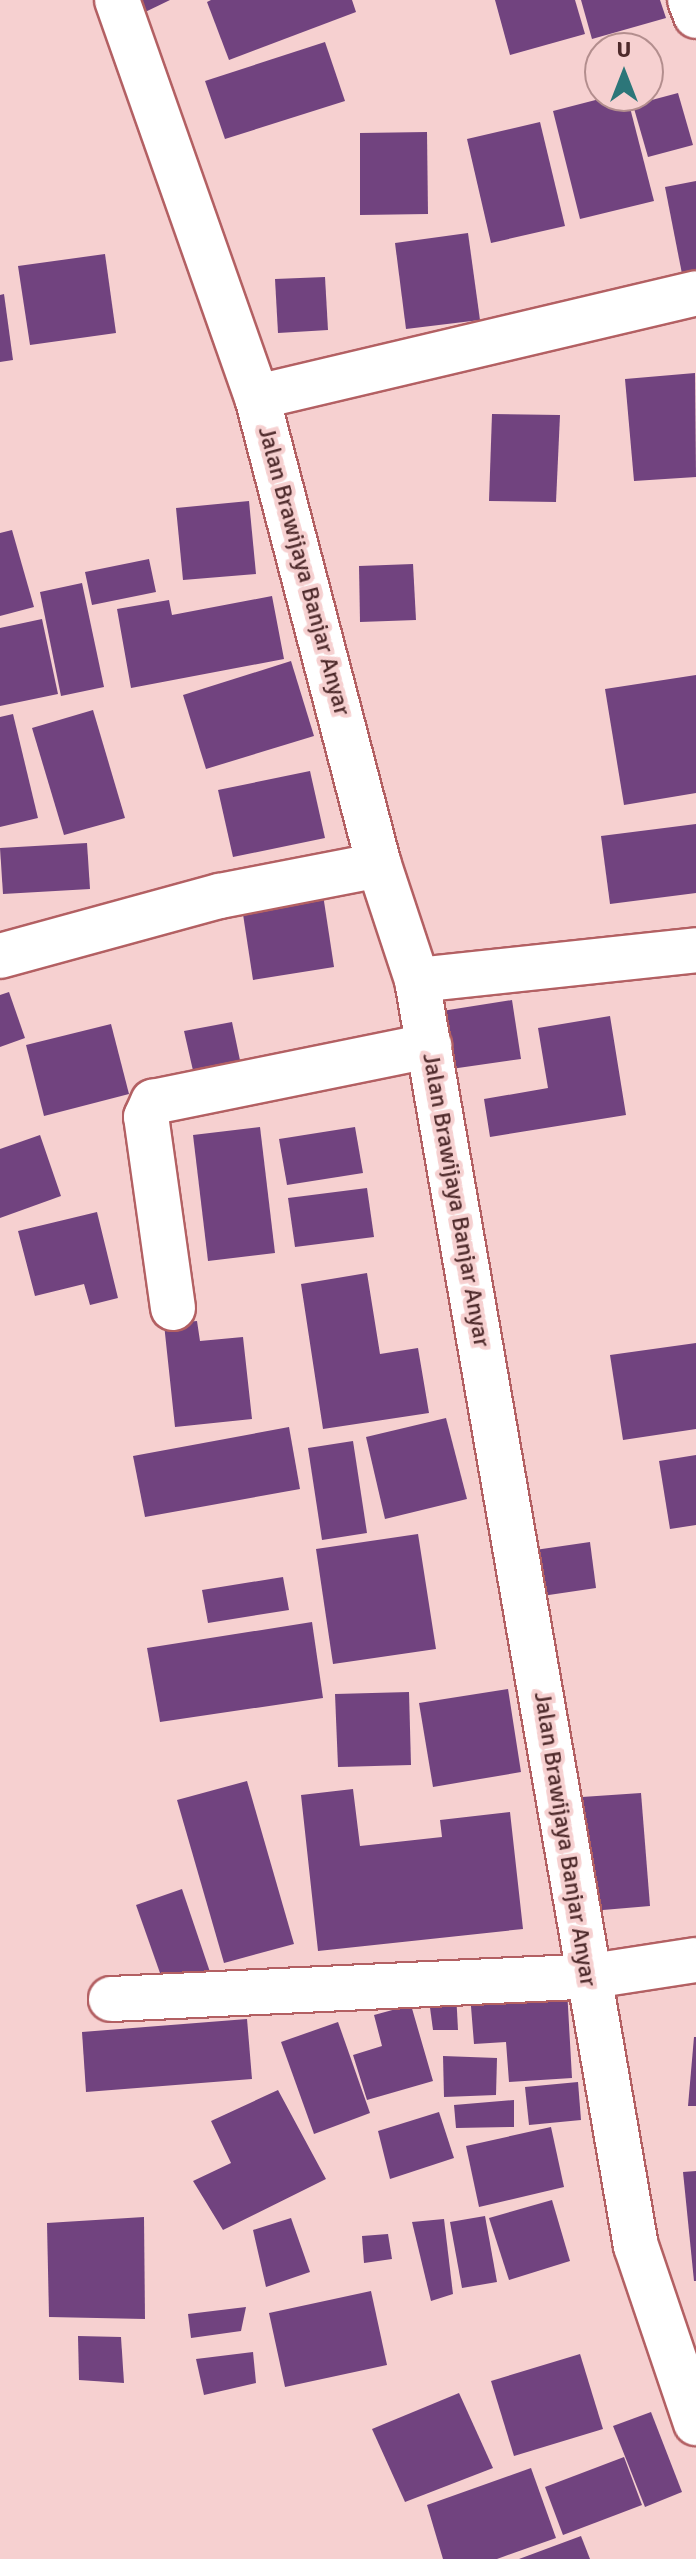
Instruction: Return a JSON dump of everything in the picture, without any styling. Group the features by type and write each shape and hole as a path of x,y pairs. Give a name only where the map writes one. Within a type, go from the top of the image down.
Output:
{"street":[{"name":"Jalan Brawijaya Banjar Anyar","path":"117,0 257,397 379,865 417,980 557,1776 586,1977 636,2246 696,2423"},
{"path":"690,0 696,16"},
{"path":"257,397 696,293"},
{"path":"0,956 220,896 379,865"},
{"path":"417,980 696,950"},
{"path":"173,1308 146,1117 153,1102 429,1046"},
{"path":"111,1999 586,1977 696,1960"}],"building":[{"path":"132,0 170,0 139,15"},
{"path":"352,0 356,12 229,60 207,2"},
{"path":"495,0 575,0 584,34 510,55"},
{"path":"581,0 660,0 666,18 617,32 590,32"},
{"path":"325,42 345,101 225,139 205,81"},
{"path":"678,93 693,145 648,157 635,112 664,112 664,97"},
{"path":"584,103 584,112 631,112 654,201 580,219 553,111"},
{"path":"540,122 565,226 491,243 467,139"},
{"path":"427,132 428,214 360,215 360,133"},
{"path":"696,181 696,281 684,284 665,187"},
{"path":"468,233 480,320 406,329 395,243"},
{"path":"105,254 116,333 30,345 18,266"},
{"path":"325,277 328,330 278,333 275,279"},
{"path":"4,294 13,360 0,362 0,295"},
{"path":"695,373 696,477 634,481 625,379"},
{"path":"492,414 560,415 556,502 489,501"},
{"path":"249,501 256,574 183,580 176,508"},
{"path":"12,530 34,607 0,616 0,533"},
{"path":"149,559 156,592 92,605 85,572"},
{"path":"413,564 416,620 360,622 359,566"},
{"path":"82,583 104,687 61,696 40,592"},
{"path":"272,596 284,659 131,688 117,609 169,600 172,615"},
{"path":"42,619 58,694 0,706 0,628"},
{"path":"291,661 314,736 206,769 183,695"},
{"path":"696,675 696,793 624,805 605,689"},
{"path":"93,710 125,818 64,835 32,728"},
{"path":"13,714 38,818 0,827 0,717"},
{"path":"310,771 325,838 233,857 218,790"},
{"path":"696,824 696,893 610,904 601,836"},
{"path":"87,843 90,889 3,894 0,848"},
{"path":"322,888 334,967 253,980 241,901"},
{"path":"9,992 25,1038 0,1047 0,995"},
{"path":"512,1000 521,1059 451,1069 442,1011"},
{"path":"610,1016 626,1115 490,1137 484,1099 548,1088 538,1028"},
{"path":"232,1022 241,1065 194,1075 184,1031"},
{"path":"111,1024 129,1094 44,1116 26,1045"},
{"path":"260,1127 275,1253 208,1261 193,1135"},
{"path":"355,1127 363,1173 287,1185 279,1139"},
{"path":"40,1135 61,1196 0,1218 0,1149"},
{"path":"367,1188 374,1237 295,1247 288,1198"},
{"path":"97,1212 118,1298 90,1305 84,1284 35,1296 18,1231"},
{"path":"367,1273 380,1354 418,1348 429,1413 323,1429 301,1284"},
{"path":"197,1321 200,1341 243,1337 252,1419 175,1427 164,1324"},
{"path":"696,1343 696,1429 623,1440 610,1355"},
{"path":"446,1418 467,1499 385,1519 366,1437"},
{"path":"289,1427 300,1489 145,1517 133,1456"},
{"path":"353,1441 367,1533 322,1540 308,1448"},
{"path":"696,1455 696,1525 670,1529 659,1461"},
{"path":"418,1534 436,1649 333,1664 316,1549"},
{"path":"590,1542 596,1588 542,1596 535,1550"},
{"path":"283,1577 289,1610 208,1623 202,1590"},
{"path":"312,1622 323,1698 160,1722 147,1648"},
{"path":"508,1689 521,1772 433,1787 419,1703"},
{"path":"409,1692 411,1765 338,1767 335,1694"},
{"path":"247,1781 294,1944 224,1963 177,1800"},
{"path":"353,1789 360,1846 442,1837 440,1820 510,1812 523,1929 318,1951 301,1795"},
{"path":"641,1793 650,1906 591,1911 582,1797"},
{"path":"182,1889 211,1975 166,1990 136,1905"},
{"path":"567,1989 572,2078 509,2082 506,2042 474,2044 470,1994"},
{"path":"456,1992 458,2030 433,2030 428,1993"},
{"path":"411,2005 433,2081 367,2100 353,2055 382,2046 374,2015"},
{"path":"247,2019 252,2079 86,2092 82,2032"},
{"path":"338,2022 370,2113 314,2134 281,2042"},
{"path":"694,2037 696,2106 688,2106"},
{"path":"443,2056 497,2058 496,2095 444,2097"},
{"path":"578,2082 581,2120 529,2125 525,2087"},
{"path":"278,2090 326,2179 223,2230 193,2181 231,2163 211,2121"},
{"path":"514,2100 514,2127 456,2128 454,2105"},
{"path":"439,2112 454,2158 390,2179 378,2131"},
{"path":"551,2127 564,2187 479,2207 466,2146"},
{"path":"696,2171 696,2281 694,2281 683,2172"},
{"path":"552,2200 570,2261 509,2280 489,2218"},
{"path":"485,2216 497,2282 462,2288 450,2222"},
{"path":"144,2217 145,2319 49,2317 47,2223"},
{"path":"291,2218 310,2272 266,2287 253,2230"},
{"path":"444,2219 453,2294 431,2301 412,2222"},
{"path":"388,2234 392,2259 364,2263 362,2236"},
{"path":"371,2291 387,2365 285,2387 269,2313"},
{"path":"246,2307 241,2331 191,2338 188,2314"},
{"path":"78,2336 121,2337 124,2383 79,2380"},
{"path":"253,2352 256,2383 204,2395 196,2359"},
{"path":"580,2354 603,2429 514,2456 491,2381"},
{"path":"459,2393 493,2468 405,2502 372,2429"},
{"path":"651,2412 682,2492 645,2507 613,2426"},
{"path":"624,2457 642,2505 563,2535 545,2487"},
{"path":"531,2468 556,2538 497,2559 443,2559 427,2505"},
{"path":"581,2536 590,2559 519,2559"}]}
